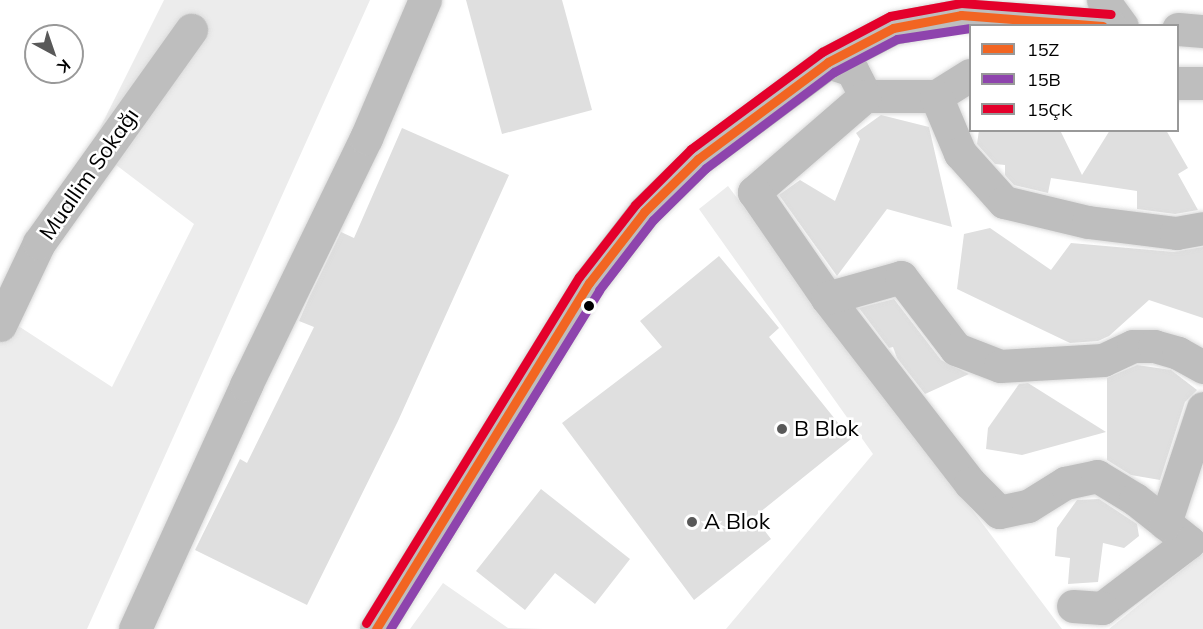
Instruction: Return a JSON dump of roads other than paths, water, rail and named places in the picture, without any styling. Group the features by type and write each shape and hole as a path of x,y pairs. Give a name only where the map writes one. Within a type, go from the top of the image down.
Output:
{"street":[{"path":"135,629 246,384 366,138 425,0"},
{"path":"1103,0 1121,24"},
{"path":"376,629 589,283 644,212 698,159 828,62 893,28 961,15 1083,24"},
{"path":"1179,29 1203,30"},
{"name":"Muallim Sokağı","path":"0,325 39,243 191,30"},
{"path":"828,62 852,70 866,96"},
{"path":"969,76 936,96 866,96 753,192 827,298 970,483 999,512 1028,506 1065,483 1097,476 1186,535"},
{"path":"1179,82 1203,83"},
{"path":"936,96 960,153 1004,202 1099,224 1176,233 1203,228"},
{"path":"827,298 901,277 956,349 1000,366 1103,360 1133,346 1154,346 1178,353 1203,367"},
{"path":"1073,606 1101,608 1186,535 1203,408"}],"place":[{"name":"B Blok","path":"782,429"},
{"name":"A Blok","path":"692,522"}]}
